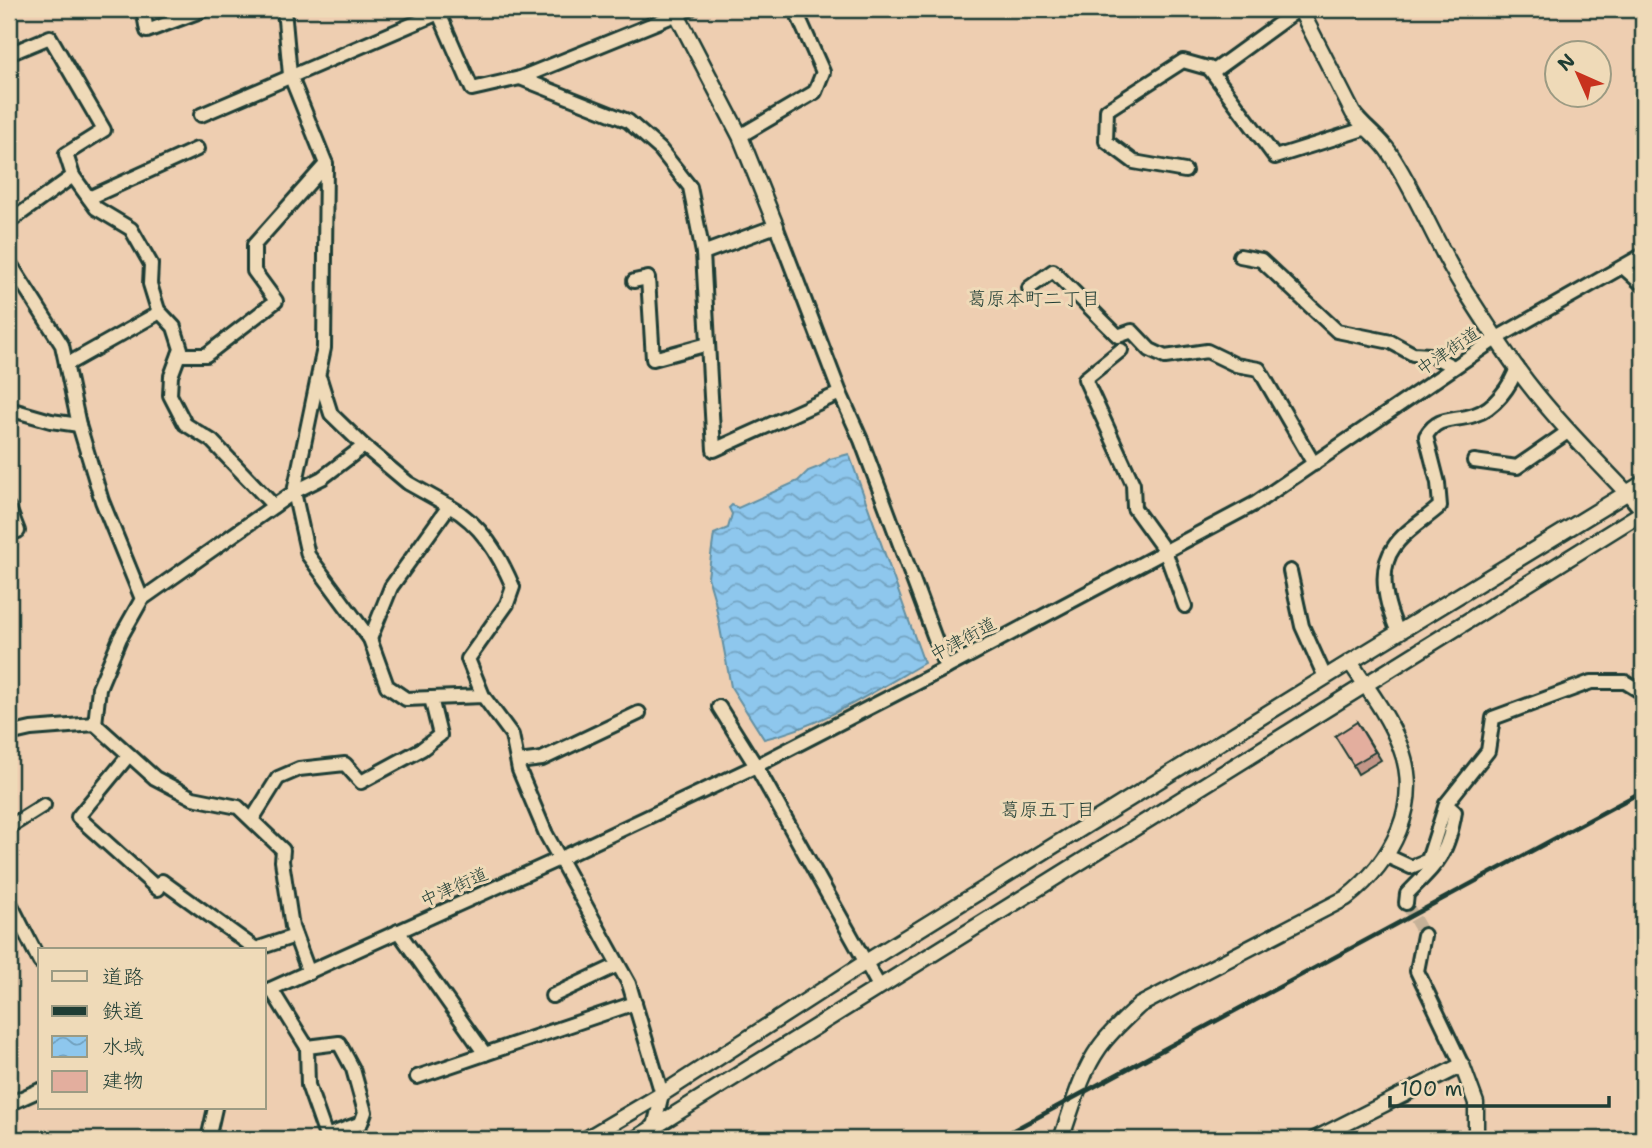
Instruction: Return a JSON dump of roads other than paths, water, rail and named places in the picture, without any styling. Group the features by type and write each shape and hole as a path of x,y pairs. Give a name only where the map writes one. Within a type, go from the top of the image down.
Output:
{"street":[{"path":"142,9 147,31 206,9"},
{"path":"284,9 290,75 326,164 324,348 294,492 308,555 370,639 387,685 407,699 483,696"},
{"path":"740,136 815,92 823,72 795,9"},
{"path":"635,1139 652,1134 879,986 1643,512 1569,431 1497,338 1460,282 1388,150 1353,113 1300,9 1215,70 1183,61 1107,110 1106,141 1134,162 1185,172"},
{"path":"201,115 441,10 472,89 520,78 680,10 740,136 840,393 861,440 946,668"},
{"path":"9,54 50,37 104,131 66,154 73,176 96,208 131,229 152,264 150,284 158,310 174,327 181,349 171,376 170,395 185,424 212,441 274,506"},
{"path":"1209,68 1275,158 1367,128"},
{"path":"520,78 628,121 660,149 690,187 702,253 714,450 840,393"},
{"path":"89,198 197,149"},
{"path":"179,355 206,355 276,301 254,271 254,245 326,164"},
{"path":"9,222 73,176"},
{"path":"702,253 776,226"},
{"name":"中津街道","path":"268,991 756,766 1256,503 1497,338 1643,255"},
{"path":"1240,256 1261,260 1337,331 1391,342 1413,354 1430,355 1454,367"},
{"path":"9,262 62,345 79,425 102,501 142,599"},
{"path":"1623,267 1643,285"},
{"path":"1029,288 1054,271 1118,336 1132,331 1150,350 1165,357 1207,351 1236,365 1259,369 1314,464"},
{"path":"634,281 648,278 653,359 708,344"},
{"path":"66,365 155,315"},
{"path":"1121,350 1085,379 1133,484 1134,508 1165,551 1185,606"},
{"path":"1398,632 1388,609 1384,572 1388,557 1395,545 1440,506 1438,484 1426,436 1432,425 1476,415 1496,400 1513,380 1517,367"},
{"path":"319,372 331,414 408,483 461,513 493,545 513,587 507,604 468,659 483,696 512,734 518,762 545,834 629,984 662,1094 652,1134"},
{"path":"9,409 51,421 79,425"},
{"path":"1474,461 1517,467 1569,431"},
{"path":"95,724 99,688 120,638 142,599 294,492 323,478 364,446"},
{"path":"586,1139 662,1094 866,961 1643,483"},
{"path":"370,639 391,587 449,506"},
{"path":"9,508 18,531 9,534"},
{"path":"1290,571 1302,626 1325,677"},
{"path":"1061,1139 1083,1075 1099,1048 1140,1005 1346,898 1364,884 1387,856 1407,805 1407,776 1401,747 1384,714 1350,662"},
{"path":"1387,856 1411,867 1428,860 1446,804 1488,751 1493,718 1591,681 1625,682 1643,693"},
{"path":"253,818 278,778 299,769 345,764 362,782 422,749 440,735 431,698"},
{"path":"719,707 756,766 879,986"},
{"path":"518,762 542,759 639,713"},
{"path":"9,734 30,729 95,724 155,778 192,798 238,807 253,818 284,850 282,861 292,927 309,973"},
{"path":"130,755 78,817 158,889 162,881 256,948 295,936"},
{"path":"1406,903 1407,894 1434,868 1449,843 1455,812 1446,804"},
{"path":"9,827 44,805"},
{"path":"9,901 38,958"},
{"path":"398,931 485,1054"},
{"path":"1424,935 1417,971 1462,1065 1476,1103 1476,1139"},
{"path":"552,996 618,964"},
{"path":"268,991 306,1046 308,1085 326,1136 361,1123 365,1112 353,1069 339,1043 306,1046"},
{"path":"417,1077 635,1003"},
{"path":"1315,1139 1462,1065"},
{"path":"9,1104 38,1091"},
{"path":"208,1139 215,1110"}],"water":[{"path":"849,454 924,663 826,717 764,739 731,687 708,577 714,534 728,528 732,514 729,508 732,505 738,508 798,481 808,471 830,459"}],"tunnel":[{"path":"1406,903 1424,935"}],"railway":[{"path":"997,1139 1643,791"}],"district":[{"name":"葛原本町二丁目","path":"1034,298"},
{"name":"葛原五丁目","path":"1048,809"}]}
